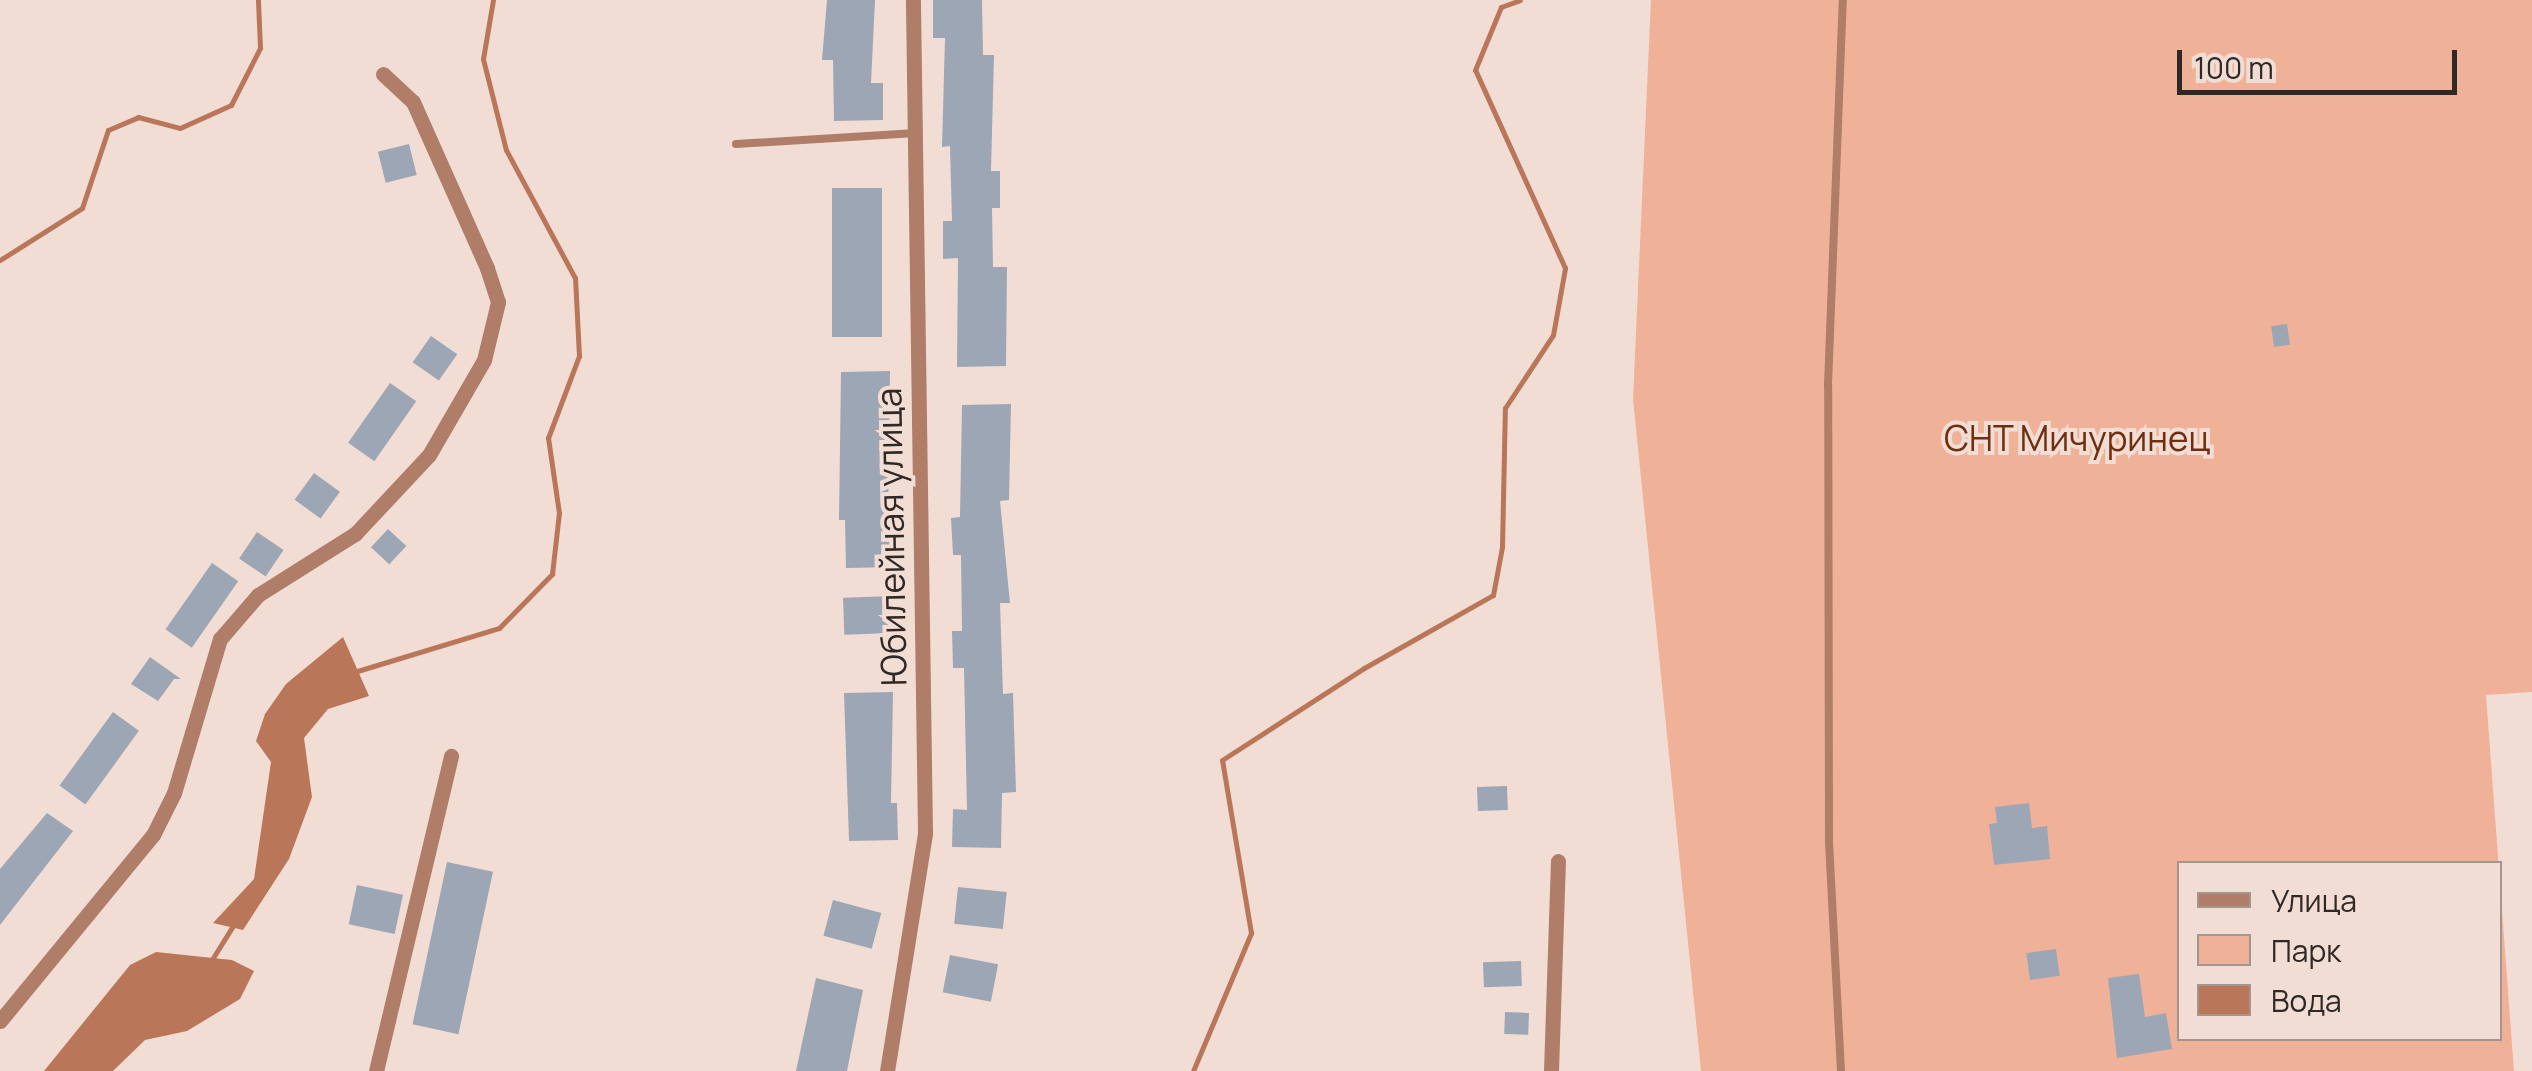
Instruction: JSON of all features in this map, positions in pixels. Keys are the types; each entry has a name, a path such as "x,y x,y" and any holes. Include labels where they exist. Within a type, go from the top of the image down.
{"street":[{"name":"Юбилейная улица","path":"887,1071 925,833 913,0"},
{"path":"0,1021 153,834 174,793 220,639 258,595 356,534 429,455 484,360 498,302 487,268 413,102 383,74"},
{"path":"376,1071 451,756"},
{"path":"1551,1071 1558,860"}],"lane":[{"path":"1840,1071 1829,842 1828,404 1843,0"},
{"path":"736,144 916,133"}],"green space":[{"name":"СНТ Мичуринец","path":"1651,0 2532,0 2532,692 2486,695 2499,861 2177,861 2177,1041 2502,1041 2502,910 2514,1071 1701,1071 1633,399"}],"water":[{"path":"343,637 369,696 328,709 304,738 312,797 289,859 243,930 213,923 254,879 271,762 256,741 265,714 286,684"},
{"path":"156,952 232,960 254,971 240,999 187,1031 145,1040 113,1071 44,1071 130,965"}],"building":[{"path":"827,0 875,0 871,83 883,83 883,120 834,121 833,60 822,60"},
{"path":"933,0 982,0 983,55 994,55 991,171 1000,171 1000,208 992,208 993,267 1007,267 1006,366 957,367 958,258 943,259 943,221 952,221 950,146 942,147 945,38 933,38"},
{"path":"409,144 417,175 386,183 378,152"},
{"path":"832,188 882,188 882,337 832,337"},
{"path":"2287,324 2290,345 2274,347 2271,326"},
{"path":"431,336 457,354 439,381 413,362"},
{"path":"890,371 888,530 894,530 895,567 846,568 845,520 839,520 841,372"},
{"path":"390,383 416,401 374,461 348,443"},
{"path":"1011,404 1009,500 1000,501 1010,603 1000,603 1003,694 1013,693 1016,792 1002,793 1001,848 952,847 953,809 967,810 964,668 953,668 952,631 962,631 961,555 953,555 951,518 960,517 962,405"},
{"path":"314,473 340,492 320,519 295,500"},
{"path":"388,529 406,546 389,564 371,547"},
{"path":"257,532 284,550 266,576 239,559"},
{"path":"212,563 238,581 192,648 166,629"},
{"path":"892,596 893,633 844,635 843,598"},
{"path":"150,657 181,679 174,679 158,701 131,684"},
{"path":"893,692 891,803 897,803 898,840 849,841 844,693"},
{"path":"113,712 139,731 85,804 60,786"},
{"path":"1507,786 1508,810 1478,811 1477,787"},
{"path":"2029,803 2032,828 2047,826 2050,859 1994,865 1989,824 1997,823 1995,807"},
{"path":"47,813 73,831 0,925 0,869"},
{"path":"447,862 493,872 458,1034 412,1024"},
{"path":"357,885 403,895 395,934 349,924"},
{"path":"958,887 1007,892 1003,929 954,924"},
{"path":"833,900 881,913 872,949 823,936"},
{"path":"2056,949 2060,976 2030,980 2026,953"},
{"path":"950,955 998,964 991,1002 943,992"},
{"path":"1521,961 1522,986 1484,987 1483,962"},
{"path":"2139,974 2145,1017 2166,1013 2172,1049 2117,1058 2108,978"},
{"path":"816,978 863,990 847,1071 796,1071"},
{"path":"1505,1012 1529,1013 1528,1035 1504,1034"}],"waterway":[{"path":"0,260 82,208 108,130 138,117 180,128 231,105 260,48 258,0"},
{"path":"354,672 499,628 552,574 559,513 548,438 579,356 575,278 506,150 483,59 493,0"},
{"path":"1193,1071 1251,933 1222,760 1364,668 1493,595 1502,547 1505,408 1553,335 1565,268 1475,70 1501,7 1520,0"},
{"path":"211,961 234,924"}]}
